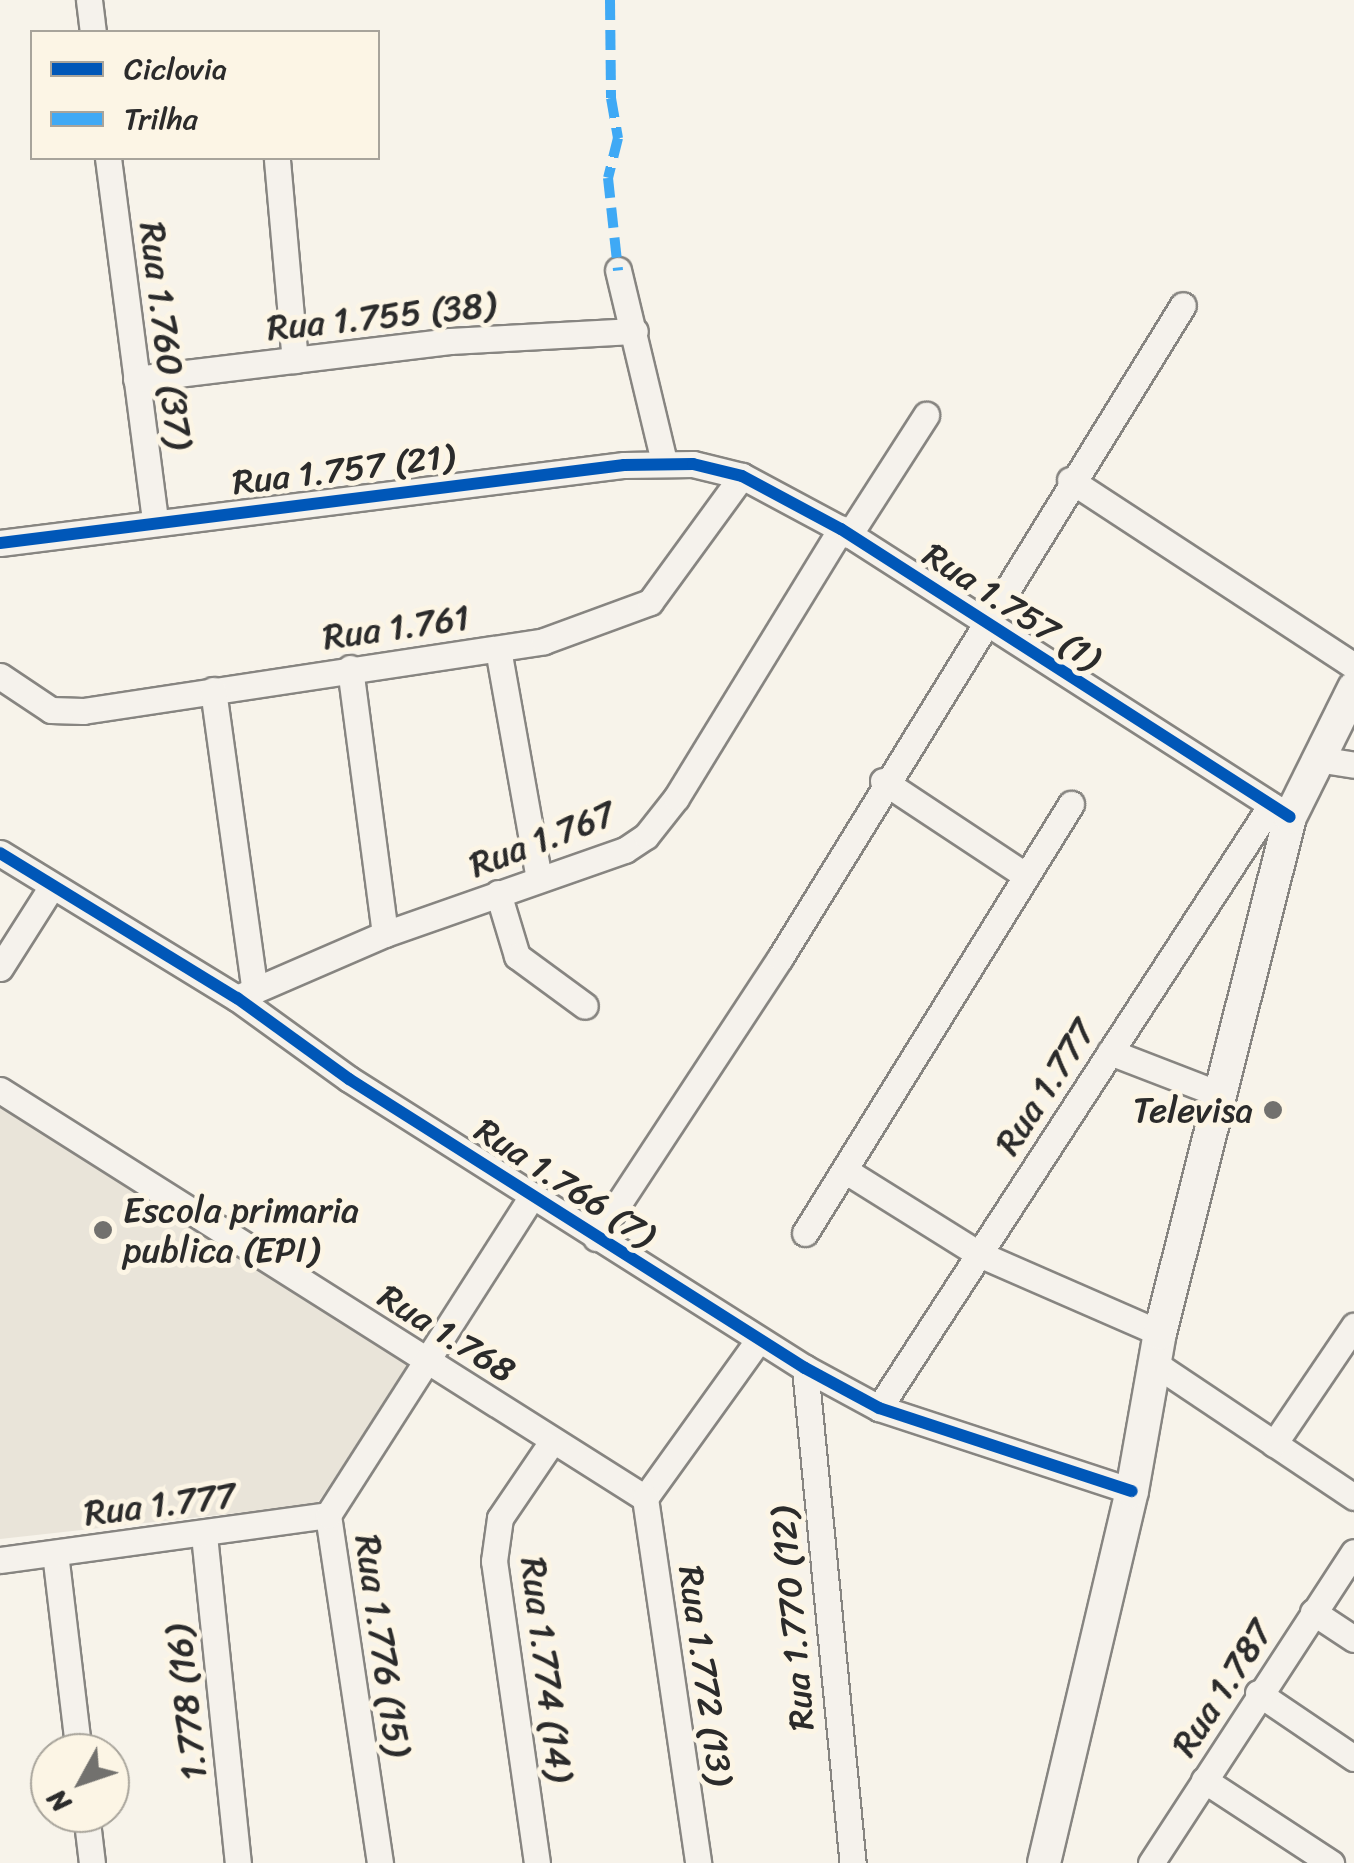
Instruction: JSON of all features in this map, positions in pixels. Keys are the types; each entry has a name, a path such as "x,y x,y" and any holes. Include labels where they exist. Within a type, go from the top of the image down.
{"street":[{"path":"89,0 93,30"},
{"name":"Rua 1.760 (37)","path":"108,160 155,522"},
{"path":"277,160 295,360"},
{"path":"618,270 664,462"},
{"path":"596,1238 780,958 883,781 1183,305"},
{"name":"Rua 1.755 (38)","path":"136,379 450,341 635,331"},
{"name":"Rua 1.767","path":"245,992 385,934 624,850 646,836 676,798 844,532 926,416"},
{"name":"Rua 1.757 (21)","path":"0,542 664,462 693,464"},
{"name":"Rua 1.757 (1)","path":"693,464 742,476 844,532 984,626 1281,811"},
{"name":"Rua 1.761","path":"0,676 50,710 213,690 544,640 650,602 742,476"},
{"path":"1070,480 1354,666"},
{"path":"498,648 539,879"},
{"path":"350,668 385,934"},
{"path":"1044,1863 1132,1491 1157,1348 1219,1094 1281,811 1318,759 1354,688"},
{"path":"213,690 245,992"},
{"path":"1318,759 1354,765"},
{"path":"883,781 1024,876"},
{"path":"805,1233 1070,804"},
{"name":"Rua 1.777","path":"879,1408 1110,1052 1281,811"},
{"name":"Rua 1.766 (7)","path":"0,853 52,886 245,992 350,1080 758,1342 879,1408 1132,1491"},
{"path":"0,968 52,886"},
{"path":"498,893 517,956 585,1006"},
{"path":"1110,1052 1219,1094"},
{"name":"Rua 1.768","path":"0,1090 645,1498"},
{"path":"846,1170 979,1254 1157,1348 1274,1444 1354,1497"},
{"name":"Rua 1.776 (15)","path":"380,1863 328,1515 532,1196"},
{"path":"1274,1444 1354,1326"},
{"path":"645,1498 758,1342"},
{"name":"Rua 1.770 (12)","path":"805,1368 853,1863"},
{"name":"Rua 1.774 (14)","path":"537,1863 494,1561 500,1518 553,1440"},
{"name":"Rua 1.772 (13)","path":"645,1498 698,1863"},
{"name":"Rua 1.777","path":"0,1560 328,1515"},
{"name":"1.778 (16)","path":"204,1535 238,1863"},
{"name":"Rua 1.787","path":"1151,1863 1354,1552"},
{"path":"54,1553 76,1733"},
{"path":"1314,1612 1354,1639"},
{"path":"1258,1694 1354,1758"},
{"path":"1204,1780 1331,1863"},
{"path":"88,1833 92,1863"}],"shaded area":[{"name":"Escola primaria publica (EPI)","path":"0,1101 413,1360 317,1504 0,1539"}],"marked path":[{"path":"610,0 611,98 618,138 608,178 618,270"}],"cycle path":[{"path":"0,543 624,465 693,464 742,476 841,529 1290,817"},
{"path":"0,853 237,998 349,1079 805,1368 879,1408 1132,1491"}],"place":[{"name":"Televisa","path":"1273,1110"},
{"name":"Escola primaria publica (EPI)","path":"103,1230"}]}
